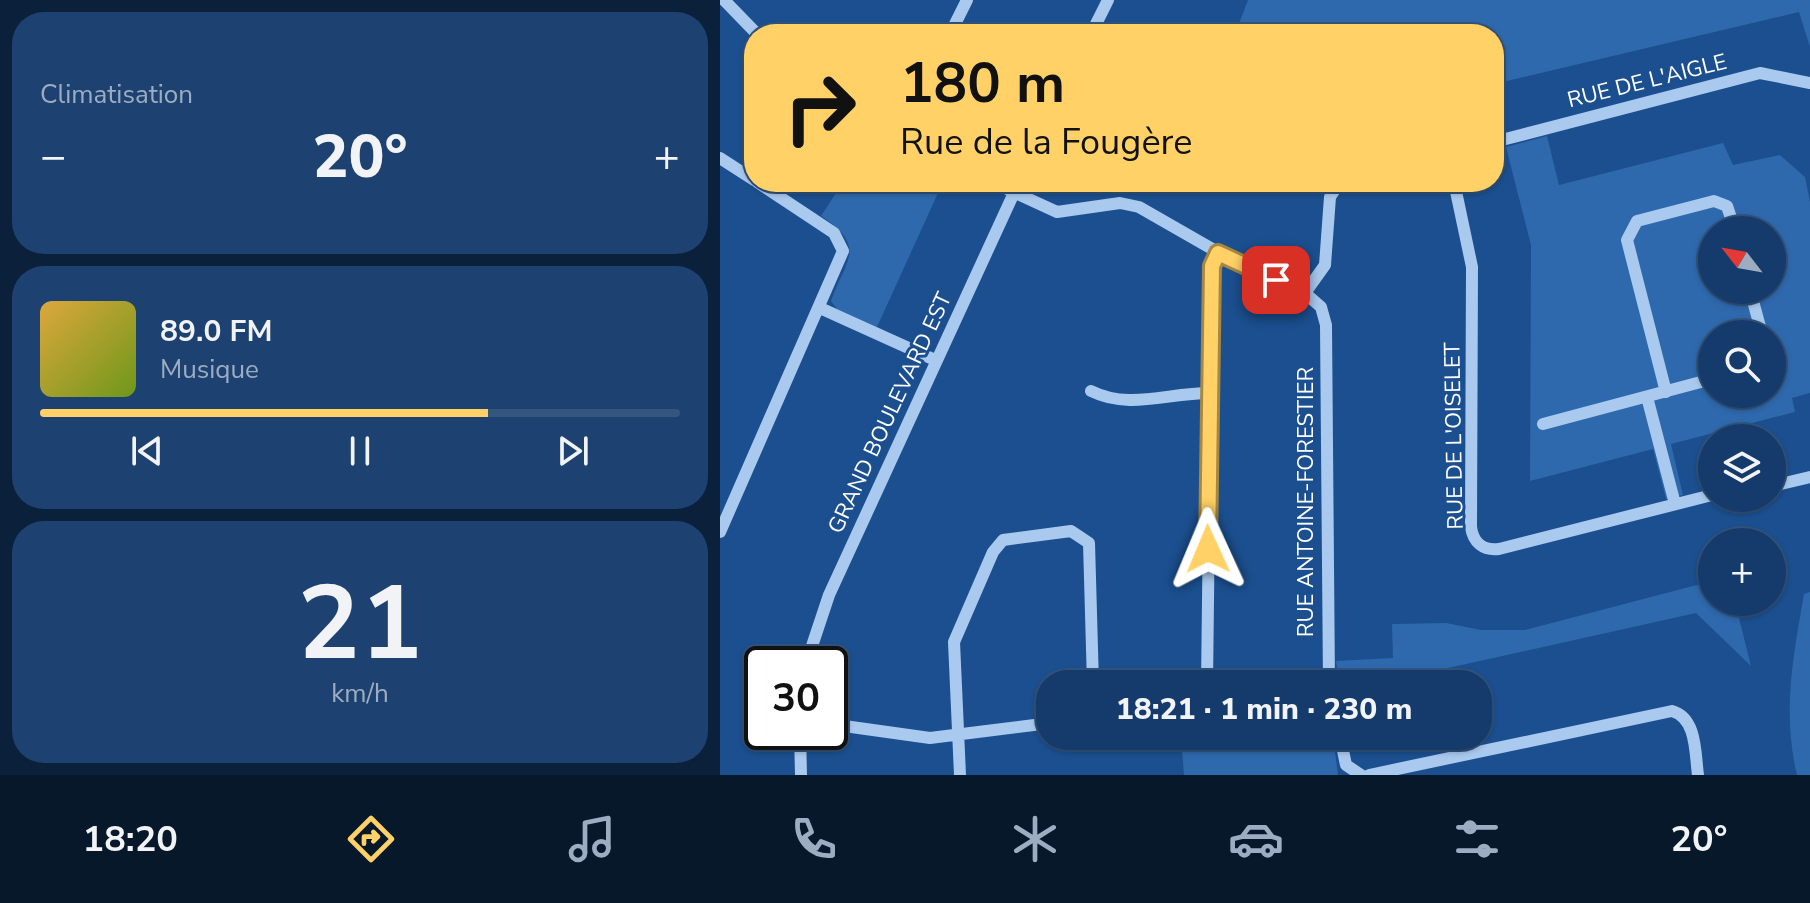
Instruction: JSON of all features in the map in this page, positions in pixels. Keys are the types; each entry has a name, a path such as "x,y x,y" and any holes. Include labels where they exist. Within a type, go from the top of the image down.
{"street":[{"path":"724,0 747,24"},
{"path":"1096,24 1108,0"},
{"path":"954,24 963,1"},
{"name":"RUE DE L'AIGLE","path":"1504,139 1760,73 1810,83"},
{"path":"720,158 744,173"},
{"path":"720,532 842,258 841,241 772,192"},
{"name":"GRAND BOULEVARD EST","path":"811,646 817,624 935,360 1015,192"},
{"path":"1025,192 1057,212 1120,203 1134,205 1218,253 1305,293 1325,265 1330,197 1333,192"},
{"name":"RUE DE L'OISELET","path":"1456,192 1472,260 1471,527 1476,541 1495,550 1698,498"},
{"path":"1666,392 1627,240 1628,232 1637,221 1714,201 1727,206 1730,216"},
{"path":"1207,670 1212,266 1218,253"},
{"name":"RUE ANTOINE-FORESTIER","path":"1305,293 1321,307 1326,320 1329,670"},
{"path":"820,308 935,360"},
{"path":"1543,424 1698,383"},
{"path":"1091,391 1110,401 1127,402 1209,393"},
{"path":"1647,397 1675,504"},
{"path":"1786,483 1810,477"},
{"path":"960,775 954,642 993,552 1006,539 1071,531 1089,543 1093,670"},
{"path":"1369,775 1672,711 1684,717 1690,725 1698,775"},
{"path":"848,727 915,737 959,735 1036,725"},
{"path":"800,750 801,775"},
{"path":"1343,750 1346,765 1361,775"}],"shaded area":[{"path":"1248,0 1810,0 1810,47 1799,12 1504,82 1504,24 1239,24"},
{"path":"1547,136 1559,185 1723,143 1733,165 1780,155 1805,177 1810,202 1810,393 1792,398 1795,412 1748,424 1698,424 1698,437 1671,444 1683,495 1666,499 1653,449 1530,481 1531,245 1506,147"},
{"path":"837,192 938,192 877,327 837,309 831,301 847,264 849,245 836,227 821,216"},
{"path":"1698,585 1698,615 1439,670 1337,670 1336,661 1393,658 1392,624 1446,623 1481,630 1525,630"},
{"path":"1810,592 1810,775 1797,775 1790,729 1791,684 1804,594"},
{"path":"1699,616 1738,616 1751,666"},
{"path":"1182,750 1335,750 1338,775 1184,775"}],"route":[{"path":"1208,549 1212,266 1218,253 1276,280"}]}
